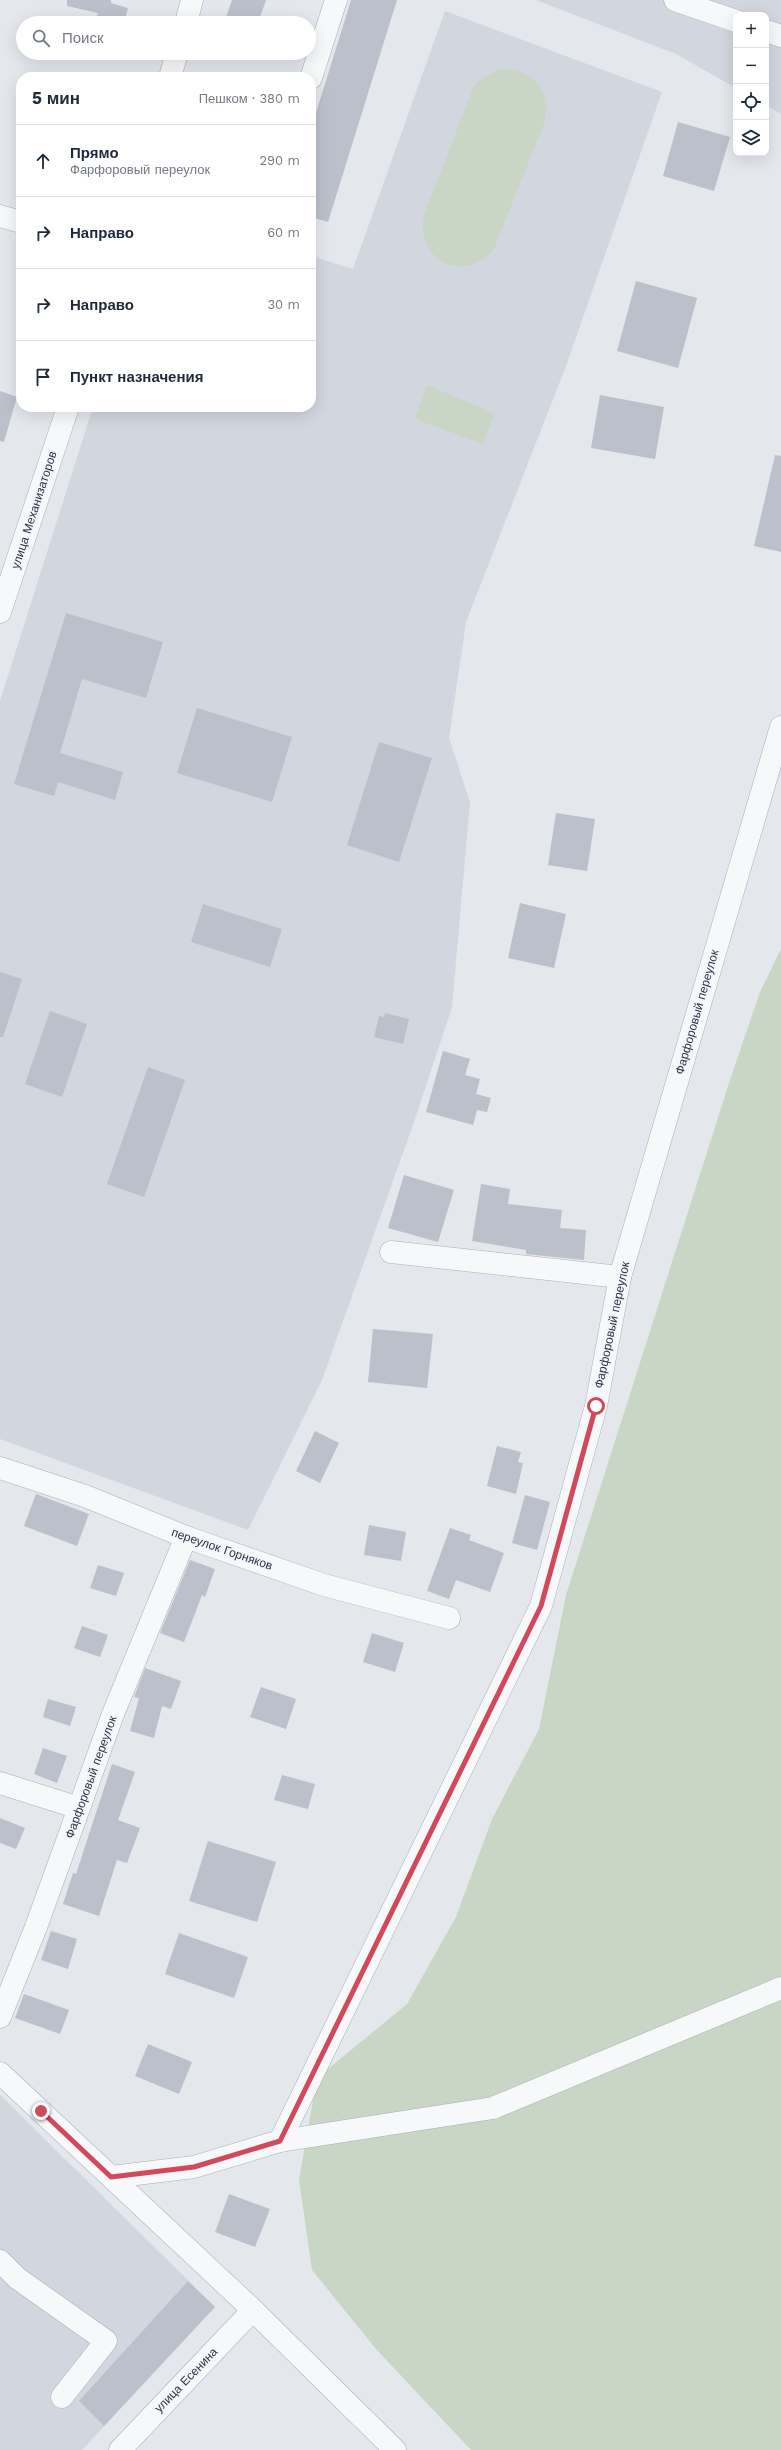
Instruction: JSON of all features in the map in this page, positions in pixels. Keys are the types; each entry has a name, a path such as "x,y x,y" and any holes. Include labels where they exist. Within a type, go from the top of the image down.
{"street":[{"path":"188,16 192,0"},
{"path":"313,72 336,0"},
{"path":"675,0 733,20"},
{"path":"769,32 781,36"},
{"path":"171,72 175,60"},
{"path":"0,216 16,221"},
{"name":"улица Механизаторов","path":"0,612 66,412"},
{"name":"Фарфоровый переулок","path":"280,2141 541,1606 596,1406 620,1277 781,727"},
{"path":"391,1252 620,1277"},
{"name":"переулок Горняков","path":"0,1468 85,1496 186,1538 324,1585 449,1618"},
{"name":"Фарфоровый переулок","path":"0,2017 36,1927 113,1714 186,1538"},
{"path":"0,1783 79,1808"},
{"path":"111,2177 194,2167 280,2141 494,2108 781,1988"},
{"path":"0,2073 253,2310 395,2450"},
{"path":"0,2261 17,2278 106,2341 62,2397"},
{"name":"улица Есенина","path":"120,2450 253,2310"}],"shaded area":[{"path":"536,0 781,0 781,114 769,107 769,12 733,12 733,86 676,54"},
{"path":"445,11 662,92 566,366 466,622 449,738 470,802 452,1007 414,1122 322,1380 248,1530 0,1439 0,701 91,412 316,412 316,258 353,269"},
{"path":"0,2095 215,2307 82,2450 0,2450"}],"green space":[{"path":"500,69 511,69 521,72 529,76 536,83 542,90 545,100 545,121 494,249 482,260 469,265 456,266 444,263 434,255 427,245 423,231 424,215 474,86 481,79"},
{"path":"427,385 494,413 483,444 415,419"},
{"path":"781,949 781,2450 471,2450 376,2349 312,2270 299,2180 317,2078 407,2004 456,1917 492,1819 539,1729 566,1595 729,1083 760,992"}],"building":[{"path":"67,0 111,0 111,3 128,8 126,16 97,16 98,13 67,6"},
{"path":"232,0 266,0 260,16 226,16"},
{"path":"351,0 397,0 328,222 316,218 316,113"},
{"path":"678,122 730,137 714,191 663,176"},
{"path":"636,281 697,298 678,368 617,351"},
{"path":"0,391 16,397 16,400 4,442 0,441"},
{"path":"600,395 664,407 655,459 591,448"},
{"path":"775,455 781,456 781,552 754,546"},
{"path":"66,613 163,642 146,698 82,679 60,753 123,772 115,800 58,782 54,796 14,784"},
{"path":"197,708 292,737 272,802 177,773"},
{"path":"379,742 432,758 399,862 347,845"},
{"path":"556,813 595,819 587,871 548,865"},
{"path":"520,903 566,914 554,968 508,958"},
{"path":"203,904 282,929 270,967 191,942"},
{"path":"0,972 22,979 3,1037 0,1037"},
{"path":"50,1011 87,1024 62,1097 25,1084"},
{"path":"385,1013 409,1019 403,1044 374,1037 379,1016 384,1017"},
{"path":"443,1051 470,1059 465,1075 480,1079 476,1094 491,1098 487,1112 477,1110 473,1125 426,1112"},
{"path":"148,1067 185,1080 144,1197 107,1184"},
{"path":"404,1175 454,1190 438,1242 388,1228"},
{"path":"481,1184 510,1189 508,1204 562,1210 560,1228 586,1230 584,1260 526,1254 526,1250 472,1241"},
{"path":"373,1329 433,1334 427,1388 368,1382"},
{"path":"315,1431 339,1443 320,1483 296,1471"},
{"path":"497,1446 521,1452 518,1462 523,1463 516,1494 487,1486"},
{"path":"36,1494 89,1514 77,1546 24,1526"},
{"path":"525,1495 550,1502 537,1550 512,1543"},
{"path":"369,1525 406,1532 401,1561 364,1555"},
{"path":"450,1528 471,1535 469,1540 504,1553 490,1592 456,1580 449,1599 427,1591"},
{"path":"190,1560 215,1569 205,1597 202,1595 184,1642 160,1633"},
{"path":"98,1565 124,1573 116,1596 90,1588"},
{"path":"82,1626 108,1635 100,1657 74,1648"},
{"path":"372,1633 404,1643 395,1672 363,1662"},
{"path":"145,1668 181,1681 171,1709 162,1706 154,1738 130,1731 139,1698 134,1697"},
{"path":"261,1687 296,1699 286,1729 250,1717"},
{"path":"48,1699 76,1707 70,1726 43,1717"},
{"path":"43,1748 67,1756 57,1783 34,1774"},
{"path":"112,1764 135,1772 118,1820 140,1828 127,1863 117,1860 99,1916 63,1904 73,1873 76,1874"},
{"path":"282,1775 315,1784 308,1809 274,1800"},
{"path":"0,1818 25,1828 16,1849 0,1843"},
{"path":"208,1841 276,1862 257,1922 189,1901"},
{"path":"51,1931 77,1939 68,1969 41,1960"},
{"path":"179,1933 248,1957 234,1998 165,1974"},
{"path":"24,1994 69,2010 60,2034 15,2018"},
{"path":"148,2044 192,2062 179,2094 135,2076"},
{"path":"229,2194 270,2209 255,2247 215,2232"},
{"path":"188,2281 215,2307 104,2426 79,2401"}],"route":[{"path":"41,2111 111,2177 194,2167 280,2141 541,1606 596,1406"}]}
